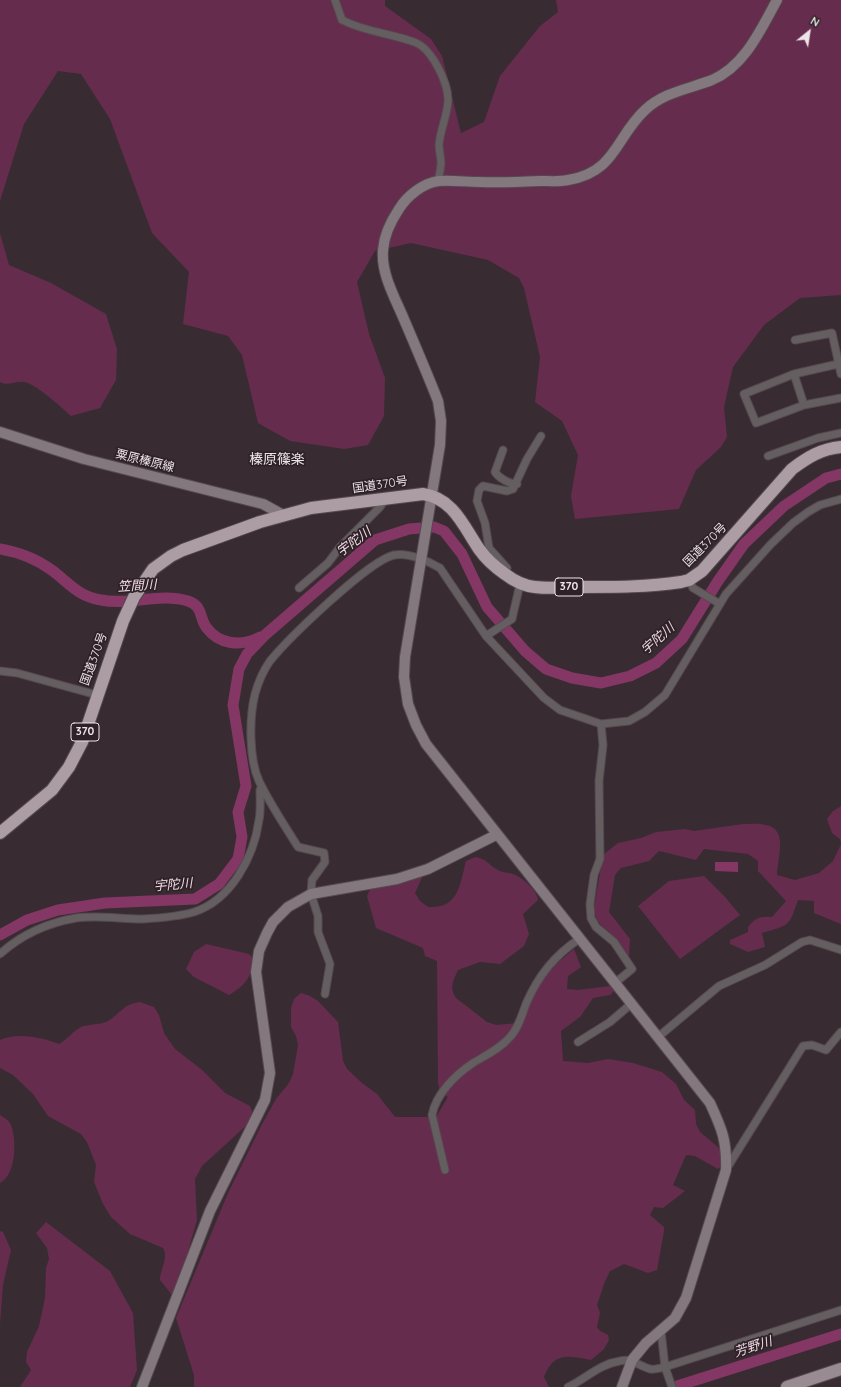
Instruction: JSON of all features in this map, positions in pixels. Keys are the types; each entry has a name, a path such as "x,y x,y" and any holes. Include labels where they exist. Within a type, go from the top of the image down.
{"highway":[{"name":"国道370号","path":"0,833 34,806 52,790 61,779 82,742 96,695 132,601 153,569 171,556 283,515 311,508 411,494 431,500 440,499 452,508 463,521 479,549 489,562 505,575 520,584 535,587 595,587 692,584 792,469 814,454 841,447"}],"main road":[{"path":"787,1387 841,1369"}],"street":[{"path":"335,0 342,20 368,31 383,32 415,42 430,54 447,90 448,101 439,146 441,163 438,181"},
{"path":"726,1170 726,1148 722,1128 710,1103 496,835 426,744 416,725 408,704 404,677 405,657 440,445 441,421 438,401 386,274 383,250 386,236 394,217 402,204 417,190 438,181 566,181 582,177 599,167 612,156 628,132 646,110 660,99 677,91 713,79 731,66 749,49 777,0"},
{"path":"795,340 832,333 838,351 838,364 841,374"},
{"path":"838,364 794,374 744,394 756,423 804,405 841,398"},
{"path":"794,374 804,405"},
{"name":"粟原榛原線","path":"0,432 84,459 263,504 283,515"},
{"path":"768,456 818,438 841,433"},
{"path":"505,575 507,568 490,548 485,524 478,506 477,497 479,490 483,486 507,491 513,489 517,484 527,459 541,436"},
{"path":"503,450 495,472 497,475 512,484 517,484"},
{"path":"299,588 328,563 340,547 380,507 386,498"},
{"path":"325,994 330,964 318,932 318,916 311,894 312,880 325,862 324,853 298,847 262,786 253,760 251,731 255,695 263,673 269,662 282,648 362,573 394,555 421,557 436,566 447,577 488,635 544,698 560,710 601,724 629,721 645,712 665,695 719,603 735,583 793,523 820,505 841,499"},
{"path":"488,635 512,619 520,584"},
{"path":"692,584 719,603"},
{"path":"0,671 17,673 96,695"},
{"path":"601,724 604,745 599,781 600,859 594,875 590,904 591,918 596,927 614,942 632,969 615,983"},
{"path":"0,954 12,943 30,932 70,920 106,917 142,919 176,917 195,912 213,901 226,890 249,858 260,819 260,790 262,786"},
{"path":"142,1387 210,1211 265,1100 270,1073 256,972 261,947 266,933 288,907 311,894 397,879 428,869 496,835"},
{"path":"445,1170 432,1115 434,1106 439,1097 453,1080 472,1064 491,1053 511,1036 533,990 547,967 562,950 579,938"},
{"path":"658,1037 719,986 765,965 802,942 810,940 841,950"},
{"path":"578,1042 610,1022 631,1004"},
{"path":"623,1384 632,1360 646,1343 675,1318 686,1298 726,1170 803,1046 812,1045 826,1050 841,1032"},
{"path":"568,1387 579,1382 593,1371 620,1360 632,1360 651,1370 666,1370 841,1310"},
{"path":"661,1331 666,1370 672,1387"}],"shaded area":[{"path":"0,0 385,0 385,6 431,39 442,56 461,133 484,122 500,76 540,26 558,12 556,0 841,0 841,295 800,298 764,325 733,367 724,407 727,437 721,447 696,470 679,509 575,519 571,496 578,455 562,421 535,402 540,357 524,288 519,278 488,260 411,243 375,251 357,282 369,334 385,378 384,416 368,445 344,449 290,441 258,423 242,355 228,336 183,324 189,272 152,233 110,119 81,74 58,71 24,124 0,201"},
{"path":"0,233 9,265 51,283 106,314 117,349 116,380 100,408 71,416 49,397 30,384 25,382 6,384 0,382"},
{"path":"841,806 841,843 840,839 832,833 827,819 833,811"},
{"path":"743,824 766,825 773,828 777,832 780,839 780,854 777,875 795,880 819,873 833,861 841,844 841,924 814,913 814,901 798,900 787,924 762,933 765,947 748,952 730,944 730,940 748,932 748,927 756,920 761,917 772,917 786,901 758,871 758,861 748,854 704,849 696,860 659,851 649,861 621,868 615,875 609,912 630,939 629,957 614,937 597,921 594,908 603,855 618,843 641,838 656,832 685,829 694,831"},
{"path":"475,857 485,861 500,871 511,873 521,878 532,888 538,900 523,914 529,934 524,946 500,964 480,962 458,970 453,981 452,988 456,998 487,1022 496,1025 519,1023 537,980 574,949 581,967 568,976 567,989 578,990 610,986 614,991 610,995 593,998 580,1017 561,1031 563,1061 588,1063 608,1059 633,1063 662,1072 676,1084 684,1100 695,1110 696,1124 700,1132 719,1148 723,1157 722,1166 718,1169 695,1156 686,1155 673,1185 685,1191 663,1208 654,1207 650,1215 664,1227 657,1270 648,1273 624,1264 610,1271 597,1305 600,1313 597,1327 600,1331 608,1335 609,1340 604,1349 591,1360 576,1357 563,1357 557,1359 552,1363 544,1377 549,1387 194,1387 194,1375 176,1318 228,1193 262,1124 276,1099 289,1083 293,1074 298,1045 296,1036 291,1027 291,1008 294,999 301,993 310,996 318,1001 338,1022 343,1061 347,1069 377,1094 395,1117 436,1117 448,1097 440,1092 438,1083 437,961 425,956 423,948 376,928 367,896 371,887 424,873 415,893 420,901 428,907 438,907 446,904 452,899 460,886 466,861"},
{"path":"715,862 738,862 738,872 715,871"},
{"path":"704,876 740,915 680,959 638,906 669,881"},
{"path":"206,944 249,954 253,958 251,971 247,980 229,995 194,977 186,969 194,952"},
{"path":"140,1002 154,1007 159,1015 164,1033 175,1049 201,1069 225,1093 250,1106 253,1114 249,1123 202,1166 195,1179 197,1220 178,1286 172,1295 160,1280 165,1259 165,1252 163,1248 130,1234 111,1217 103,1204 94,1182 96,1165 87,1142 81,1134 48,1116 33,1094 13,1075 0,1068 0,1040 14,1036 30,1036 59,1044 81,1027 106,1022 125,1007"},
{"path":"0,1115 8,1120 11,1125 14,1140 14,1157 9,1173 0,1183"},
{"path":"46,1222 110,1271 133,1313 137,1370 130,1387 20,1387 31,1370 26,1362 27,1352 39,1326 45,1298 46,1268 49,1259 47,1248 36,1233"},
{"path":"0,1231 3,1232 11,1250 3,1285 0,1324"}],"waterway":[{"name":"宇陀川","path":"0,935 27,920 58,910 105,903 195,899 219,884 238,859 242,837 238,812 246,786 233,705 239,669 247,654 265,635 375,540 409,529 434,527 444,531 462,554 487,607 525,651 546,669 572,678 601,683 630,676 656,663 682,639 718,581 744,544 784,506 826,478 841,474"},
{"name":"笠間川","path":"0,549 21,554 41,563 86,596 112,601 156,598 188,601 196,606 206,627 217,638 224,641 238,643 260,637"},
{"name":"芳野川","path":"674,1387 841,1334"}],"district":[{"name":"榛原篠楽","path":"277,460"}]}
